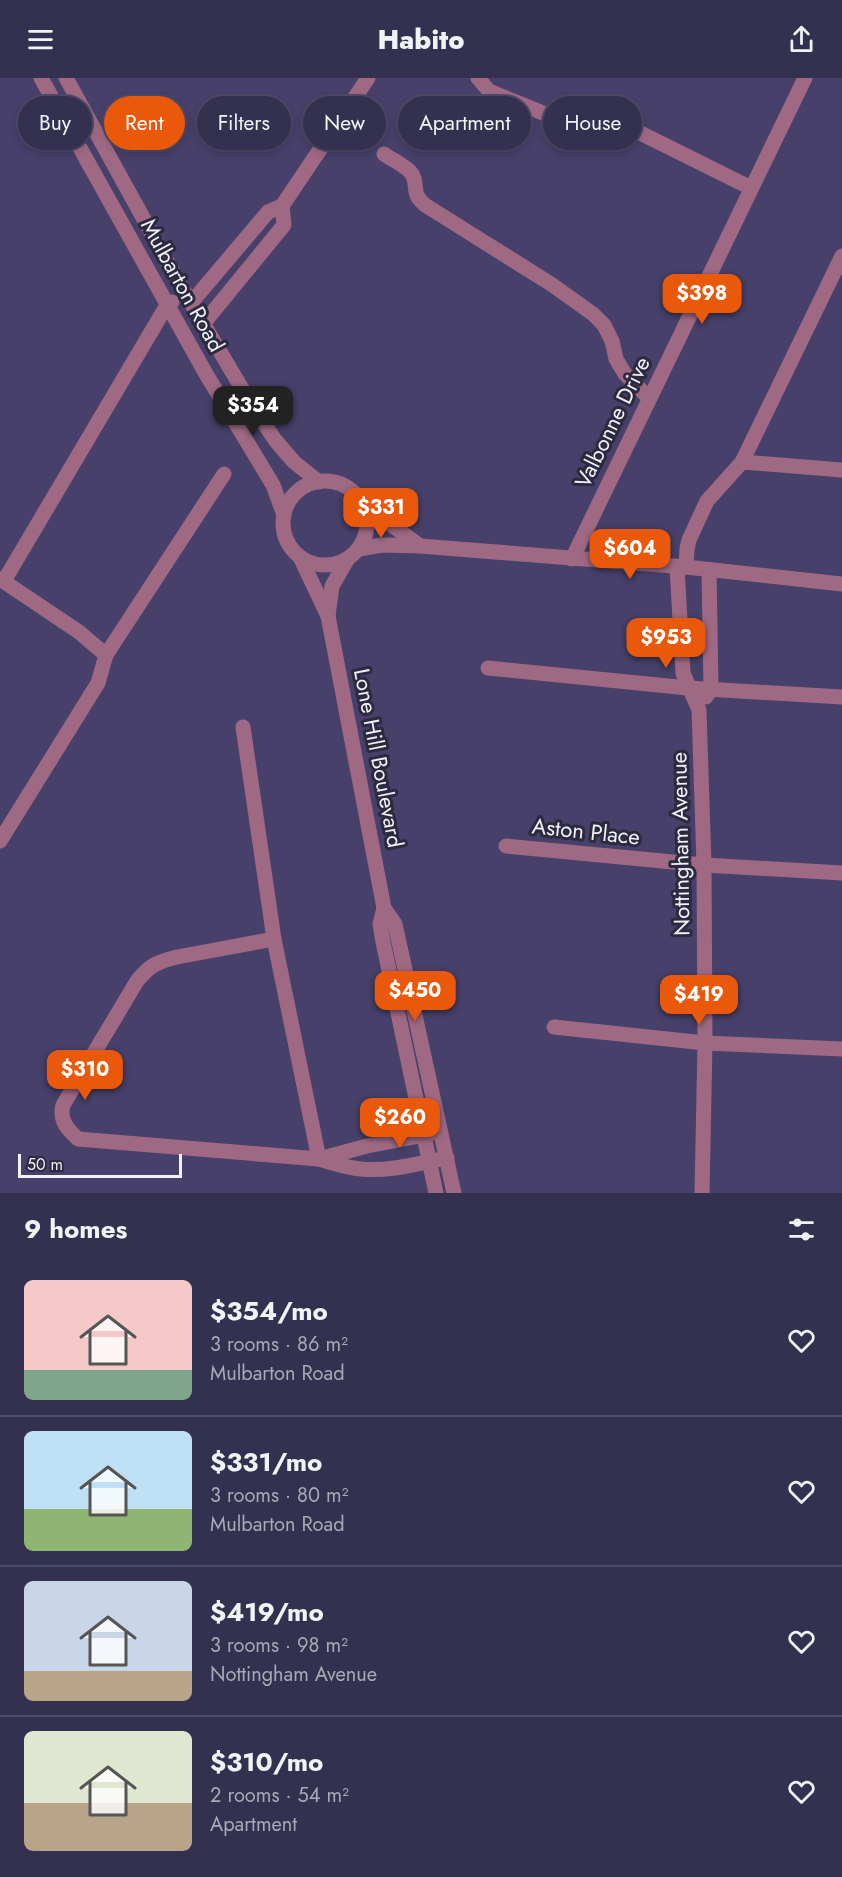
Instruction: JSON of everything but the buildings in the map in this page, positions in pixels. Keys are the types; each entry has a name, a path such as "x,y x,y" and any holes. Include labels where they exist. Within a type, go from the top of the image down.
{"street":[{"name":"Mulbarton Road","path":"41,78 74,133 167,305 246,443 273,485 284,515 284,530 289,545 300,557"},
{"name":"Mulbarton Road","path":"66,78 203,324 275,440 294,462 319,482 336,483 351,490 362,503 420,546"},
{"path":"106,655 79,632 2,580 167,305 188,298 268,212 282,206 368,78"},
{"path":"478,78 489,91 548,116 555,117 579,110 596,111 751,188"},
{"name":"Valbonne Drive","path":"572,559 648,397 805,78"},
{"path":"384,154 410,171 414,176 415,193 425,205 551,284 594,314 604,325 612,341 616,359 626,374 648,397"},
{"path":"203,324 284,225 282,206"},
{"name":"Nottingham Avenue","path":"702,1193 705,1043 704,865 699,710 683,673 681,567 689,540 707,501 742,462 842,256"},
{"path":"742,462 842,470"},
{"path":"0,841 98,683 106,655 225,474"},
{"path":"284,515 291,499 303,487 319,482"},
{"path":"300,557 315,564 331,565 347,560 359,549 366,534 367,518 362,503"},
{"path":"359,549 382,545 420,546 681,567 842,584"},
{"name":"Lone Hill Boulevard","path":"300,557 328,616 384,908 395,924 454,1193"},
{"name":"Lone Hill Boulevard","path":"328,616 332,586 347,560"},
{"path":"699,710 711,689 709,570"},
{"path":"488,668 688,688 842,698"},
{"path":"243,727 274,939 319,1159"},
{"name":"Aston Place","path":"506,846 704,865 842,873"},
{"name":"Lone Hill Boulevard","path":"384,908 380,924 383,942 422,1136 436,1193"},
{"path":"274,939 177,957 148,967 137,981 63,1105 62,1119 70,1132 78,1138 319,1159 363,1169 377,1169 447,1158"},
{"path":"554,1027 705,1043 842,1050"},
{"path":"319,1159 368,1146 441,1132"}]}
